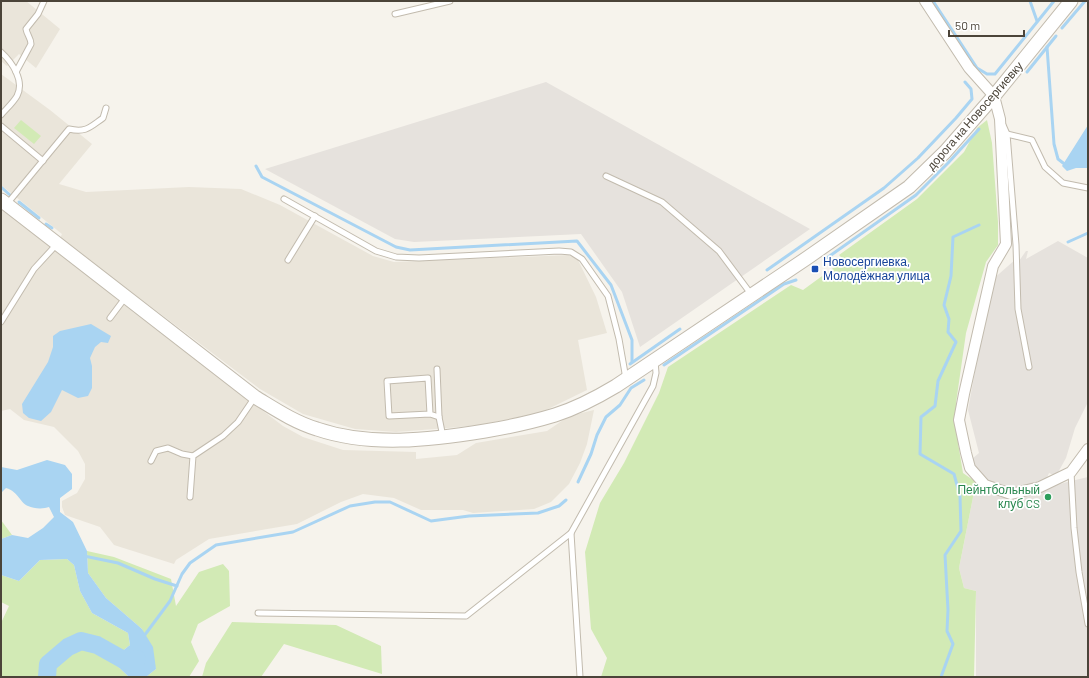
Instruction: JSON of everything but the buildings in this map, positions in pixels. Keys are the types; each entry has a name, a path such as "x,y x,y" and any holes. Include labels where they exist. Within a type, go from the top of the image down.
{"street":[{"path":"926,1 969,68 994,96 1000,119 1006,244 993,266 964,394 960,420 970,468 985,485 1011,494 1040,487 1072,472 1088,449"},
{"name":"дорога на Новосергиевку","path":"4,203 255,397 298,422 317,429 339,434 382,440 443,437 509,427 556,414 597,397 727,312 909,187 945,152 994,96 1071,1"}],"lane":[{"path":"16,72 31,44 31,39 26,34 26,29 38,14 44,1"},
{"path":"395,14 450,1"},
{"path":"1,52 7,57 16,72 19,85 17,96 1,115"},
{"path":"4,203 43,161 69,129 84,131 103,118 106,108"},
{"path":"1000,119 1007,134 1016,245 1018,309 1029,367"},
{"path":"1,126 43,161"},
{"path":"1007,134 1032,140 1045,167 1063,183 1088,188"},
{"path":"606,176 662,202 719,251 752,295"},
{"path":"284,199 376,250 396,257 419,258 559,251 571,252 582,259 608,296 619,339 626,379"},
{"path":"288,260 315,216"},
{"path":"1,322 34,269 57,244"},
{"path":"110,318 126,297"},
{"path":"258,613 466,616 571,533 654,386 656,373 655,360"},
{"path":"437,369 439,418 443,437"},
{"path":"430,414 428,378 388,381 390,416 430,414 439,418"},
{"path":"151,462 156,451 168,448 182,454 193,456 223,436 238,422 255,397"},
{"path":"190,498 193,456"},
{"path":"1072,472 1074,528 1079,572 1088,624"},
{"path":"571,533 580,677"}],"shaded area":[{"path":"1,1 26,1 60,29 36,68 19,54 7,66 1,61"},
{"path":"1,74 50,110 92,144 59,184 86,192 189,187 241,189 280,205 373,256 394,262 569,255 578,260 596,297 607,333 578,340 587,390 540,413 479,425 448,428 396,432 355,429 303,414 260,389 60,238 62,234 1,185"},
{"path":"546,82 810,229 640,347 622,292 581,234 414,242 395,239 265,169"},
{"path":"1,207 128,308 283,426 303,437 343,450 416,452 416,459 457,455 476,443 547,431 569,416 594,410 587,444 580,463 569,484 551,502 534,509 473,513 463,510 421,510 394,498 363,494 341,502 297,524 209,539 176,560 174,564 114,545 100,527 65,515 62,507 62,501 77,493 85,479 85,464 78,451 54,427 24,420 10,409 1,411"},
{"path":"1058,241 1088,258 1088,402 1075,428 1066,458 1056,476 1049,473 1046,480 1030,487 1010,491 991,484 977,470 972,459 979,453 968,410 988,299 992,280 1016,259 1019,261 1026,251 1028,251 1026,259"},
{"path":"1088,477 1088,677 976,677 976,591 964,588 959,568 976,482 1013,498"}],"green space":[{"path":"21,120 41,136 34,144 14,128"},
{"path":"987,120 992,143 998,222 998,245 986,262 966,333 956,403 958,443 963,473 976,482 959,568 964,588 976,591 974,677 601,677 607,658 591,629 585,552 600,503 624,463 659,393 668,367 791,285 803,290 844,260 839,255 917,199 964,152 977,128"},
{"path":"1,520 12,535 1,539"},
{"path":"87,551 114,557 171,579 176,606 199,572 223,564 229,571 230,606 198,624 191,642 199,661 189,677 146,677 156,669 142,629 106,598 88,573"},
{"path":"67,559 74,565 80,591 92,613 128,633 130,645 111,660 129,677 1,677 1,623 9,606 1,602 1,575 19,581 40,560"},
{"path":"232,622 336,625 381,646 382,674 284,644 261,677 202,677 206,663"}],"water":[{"path":"1088,125 1088,168 1076,168 1067,171 1062,166"},
{"path":"91,324 111,336 108,343 101,342 95,347 90,358 92,366 92,388 88,396 78,398 62,390 51,412 41,421 29,418 23,413 22,404 48,362 53,347 53,336 60,331"},
{"path":"47,460 65,465 72,474 72,489 60,498 60,512 73,522 87,551 88,573 106,598 142,629 153,647 156,669 146,677 129,677 111,660 130,645 128,633 92,613 80,591 74,565 67,559 40,560 19,581 1,575 1,539 12,535 28,538 43,528 54,517 49,507 33,508 28,506 14,492 6,488 1,493 1,467 17,470"}],"waterway":[{"path":"933,1 977,68 987,74 995,74 1054,1"},
{"path":"1030,1 1037,21"},
{"path":"1062,28 1085,1"},
{"path":"1027,72 1056,36"},
{"path":"1047,47 1054,144 1058,159 1067,166"},
{"path":"767,270 884,188 918,158 972,99 971,89 965,82"},
{"path":"824,260 916,195 979,129"},
{"path":"256,166 262,177 396,247 410,250 577,241 611,285 632,340 632,362"},
{"path":"1,187 10,195"},
{"path":"19,202 39,218"},
{"path":"46,224 52,228"},
{"path":"941,677 953,644 947,631 948,610 945,555 961,531 960,496 954,474 920,454 921,417 935,406 938,381 956,342 948,332 949,319 944,305 951,276 953,237 979,225"},
{"path":"1068,242 1088,233"},
{"path":"664,365 784,284 796,280"},
{"path":"630,364 680,329"},
{"path":"578,482 606,417 620,405 631,388 644,380"},
{"path":"144,636 170,601 182,574 190,563 216,545 293,532 350,506 375,502 390,502 431,521 469,516 538,513 559,506 566,500"},
{"path":"84,556 118,563 155,579 177,586"},
{"path":"47,677 48,664 68,647 81,641 97,645 122,659 134,663 137,659"}],"place":[{"name":"Новосергиевка, Молодёжная улица","path":"815,269"},
{"name":"Пейнтбольный клуб CS","path":"1048,497"}]}
